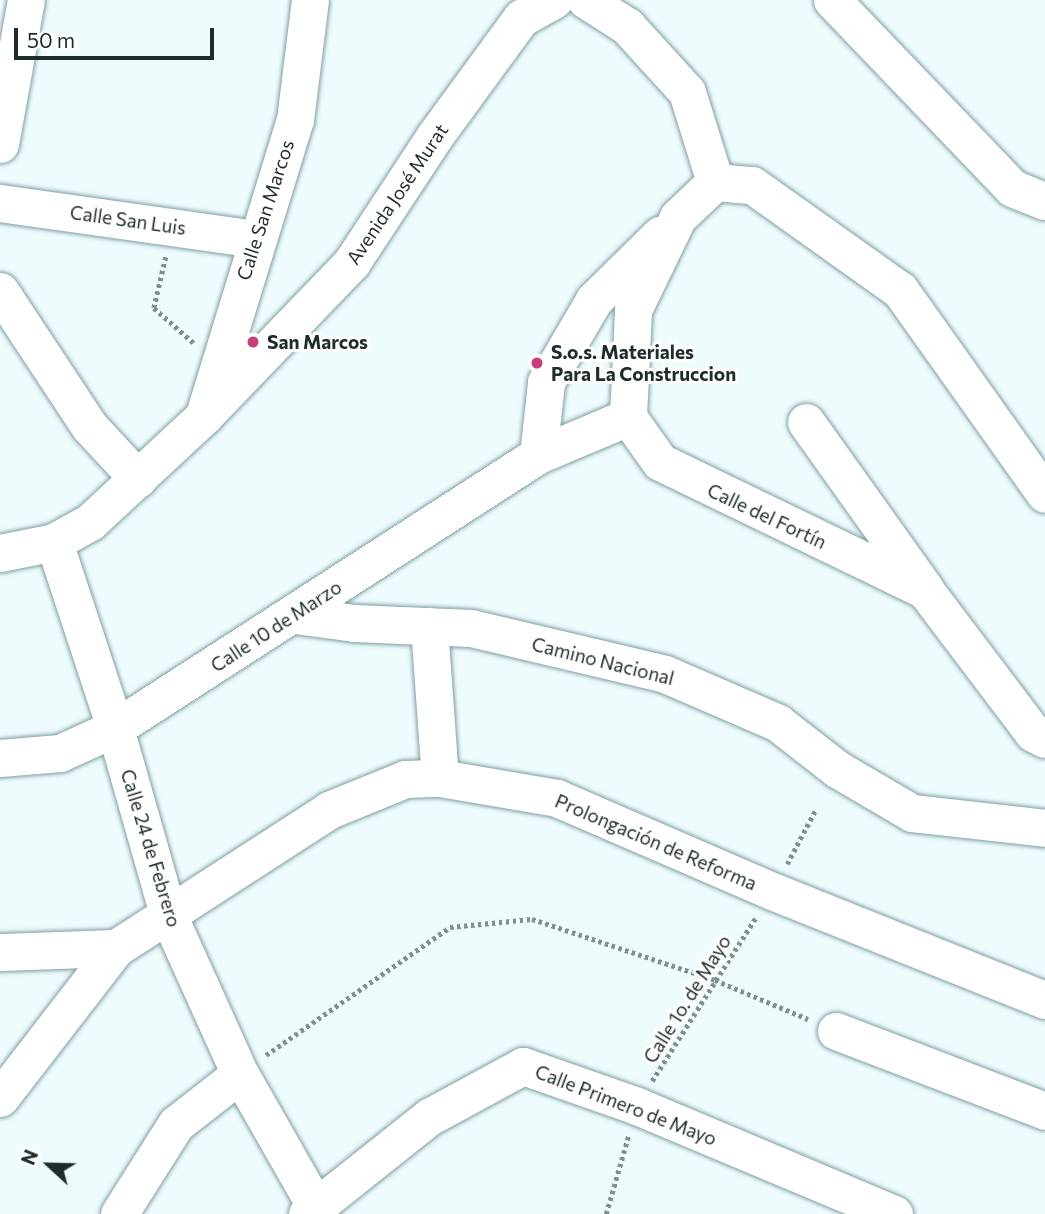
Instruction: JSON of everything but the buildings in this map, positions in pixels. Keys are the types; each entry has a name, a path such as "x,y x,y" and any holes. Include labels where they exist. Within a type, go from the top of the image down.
{"street":[{"path":"0,144 26,0"},
{"name":"Calle San Marcos","path":"204,416 217,363 255,239 295,120 310,0"},
{"name":"Avenida José Murat","path":"0,553 54,542 90,522 204,416 352,262 521,18 554,0"},
{"path":"586,0 627,26 687,92 715,182"},
{"path":"832,0 1012,188 1045,201"},
{"path":"538,455 546,382 594,300 715,182 752,185 900,290 1045,494"},
{"name":"Calle San Luis","path":"0,203 173,225 255,239"},
{"path":"628,417 633,310 678,217"},
{"path":"0,291 89,426 138,479"},
{"name":"Calle 10 de Marzo","path":"0,758 60,753 115,727 295,615 538,455 628,417"},
{"name":"Calle del Fortín","path":"628,417 660,462 925,590"},
{"name":"Calle del Fortín","path":"806,422 925,590 1041,729"},
{"name":"Calle 24 de Febrero","path":"54,542 115,727 169,917 240,1074 314,1211"},
{"name":"Camino Nacional","path":"295,615 471,628 666,674 778,723 837,769 912,813 1045,828"},
{"path":"429,626 440,778"},
{"name":"Prolongación de Reforma","path":"0,952 116,948 169,917 329,810 405,779 440,778 557,798 772,891 1045,1000"},
{"path":"0,1098 116,948"},
{"path":"835,1031 1045,1111"},
{"name":"Calle Primero de Mayo","path":"314,1211 429,1117 523,1066 637,1106 894,1214"},
{"path":"119,1214 176,1125 240,1074"}],"path":[{"path":"173,225 154,308 217,363"},
{"name":"Calle 1o. de Mayo","path":"606,1214 637,1106 772,891 816,809"},
{"path":"240,1074 450,927 532,919 715,980 835,1031"}],"place":[{"name":"San Marcos","path":"253,342"},
{"name":"S.o.s. Materiales Para La Construccion","path":"537,363"}]}
